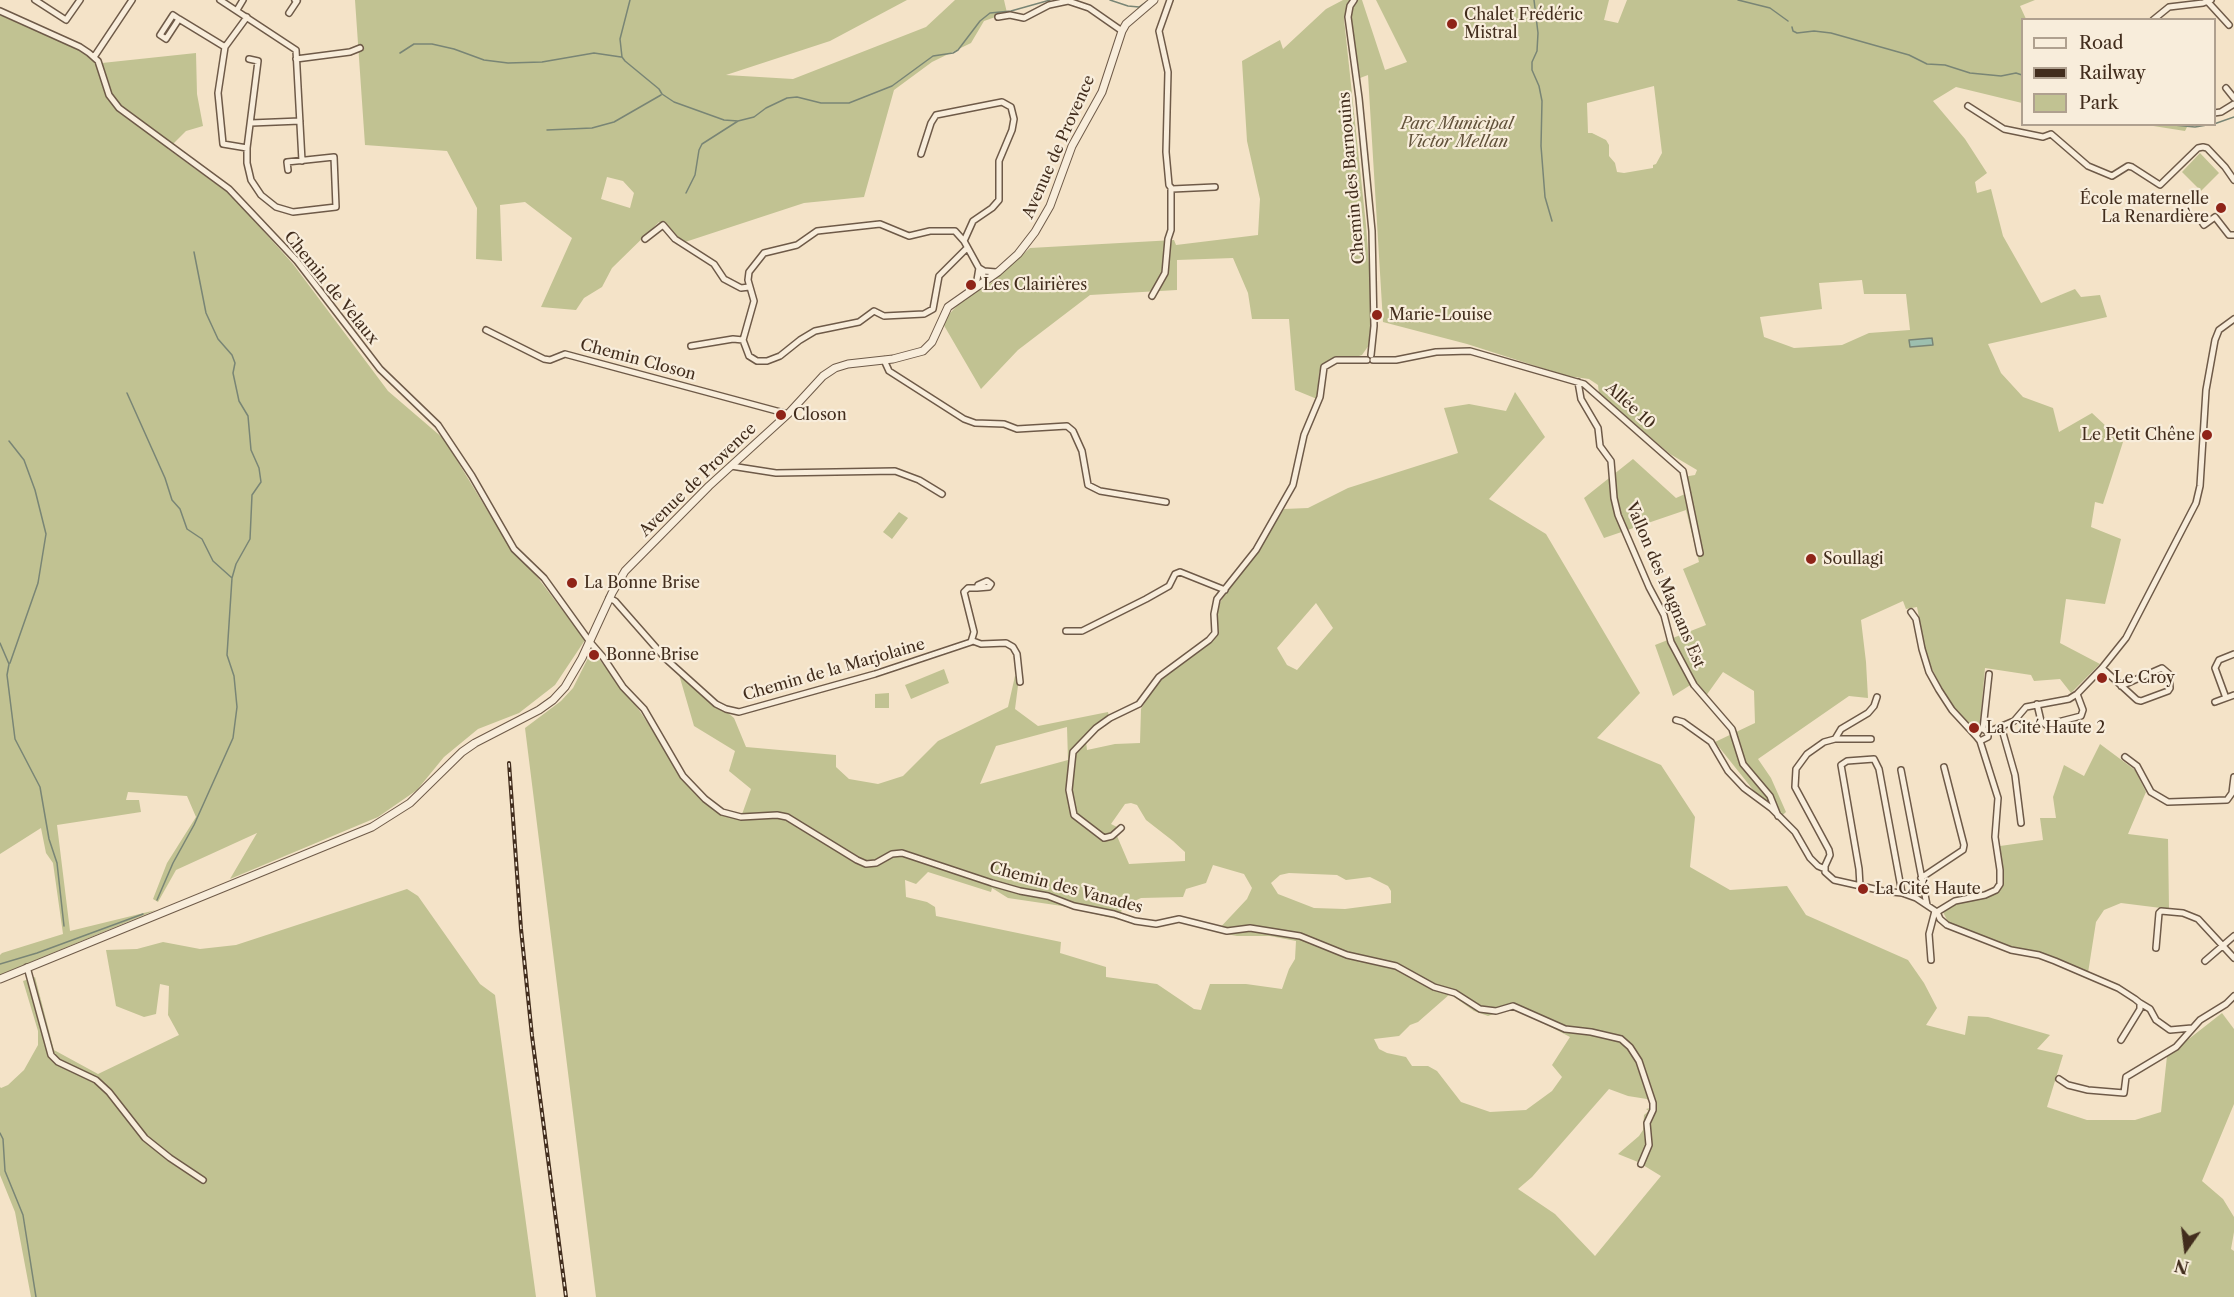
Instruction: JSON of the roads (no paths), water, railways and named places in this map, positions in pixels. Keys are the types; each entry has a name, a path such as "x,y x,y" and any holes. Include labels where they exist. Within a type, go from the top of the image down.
{"street":[{"path":"35,0 66,20 80,0"},
{"path":"0,11 80,47 94,57 132,0"},
{"path":"220,0 248,16 296,50 302,160"},
{"path":"237,10 243,0"},
{"path":"289,13 297,1 295,0"},
{"name":"Avenue de Provence","path":"0,979 372,827 394,815 422,793 462,752 553,700 565,687 590,642 609,598 625,571 731,466 788,414 823,376 835,368 848,364 893,359 923,351 932,342 948,307 998,272 1018,254 1035,232 1050,206 1072,146 1102,92 1122,31 1126,24 1154,0"},
{"path":"1152,296 1165,273 1171,230 1171,188 1166,152 1168,72 1159,31 1170,0"},
{"name":"Chemin des Barnouins","path":"1354,0 1348,17 1359,98 1372,231 1374,326 1370,358"},
{"path":"2155,18 2169,7 2210,1 2229,25"},
{"path":"998,17 1010,15 1024,18 1049,5 1076,2 1089,8 1122,31"},
{"path":"247,148 223,144 218,93 225,47 248,16"},
{"path":"179,19 225,47"},
{"path":"296,59 350,52 360,48"},
{"name":"Chemin de Velaux","path":"94,57 101,68 113,102 229,189 297,261 380,369 438,425 472,476 514,549 544,578 590,642"},
{"path":"249,59 258,61 247,148 247,163 251,180 261,195 276,207 293,212 336,207 334,157 287,162 288,170"},
{"path":"2226,88 2234,98"},
{"path":"921,154 936,115 1002,102 1011,107 1014,119 1012,130 999,161 999,200 974,221 964,241"},
{"path":"2216,113 2234,104"},
{"path":"1968,106 2004,129 2043,137 2051,134 2088,166 2112,176 2128,166 2160,185 2198,148 2203,147 2207,148 2234,180"},
{"path":"251,123 300,121"},
{"path":"1171,188 1215,188"},
{"path":"2202,222 2204,225 2215,217 2229,235 2234,235"},
{"path":"967,248 939,276 933,309 924,314 884,316 874,311 859,322 816,331 780,356 767,362 757,361 749,356 743,340 754,301 749,287 749,272 764,253 797,245 817,231 880,224 909,236 930,231 955,231 964,241 986,281"},
{"path":"645,239 663,225 675,239 714,264 724,279 741,288 749,287"},
{"path":"979,268 984,271 998,272"},
{"path":"969,291 977,280 979,268"},
{"path":"1978,738 1980,729 1985,730 2014,721 2026,707 2069,699 2077,694 2126,638 2196,502 2200,486 2206,390 2215,340 2219,330 2234,319"},
{"name":"Chemin Closon","path":"486,330 544,359 553,359 565,354 788,414"},
{"path":"691,346 733,339 743,340"},
{"name":"Allée 10","path":"1370,358 1395,360 1436,352 1470,351 1589,387 1610,409 1683,471 1700,553"},
{"path":"1121,828 1112,836 1104,838 1074,816 1069,790 1073,752 1096,728 1110,718 1139,704 1159,677 1215,633 1214,614 1217,599 1256,550 1290,493 1304,435 1320,397 1324,367 1336,360 1370,358"},
{"path":"884,360 889,371 964,419 975,423 1004,424 1017,429 1067,426 1073,431 1082,451 1088,485 1100,491 1166,502"},
{"name":"Vallon des Magnans Est","path":"1578,382 1581,399 1598,428 1600,446 1611,461 1614,498 1621,522 1649,587 1664,615 1671,642 1694,685 1732,729 1743,764 1770,796 1778,816"},
{"path":"731,466 776,473 895,471 918,480 942,494"},
{"path":"1066,632 1082,631 1164,589 1169,586 1175,574 1180,573 1225,590"},
{"path":"977,588 968,588 964,592 974,632 973,640 981,644 1006,643 1013,647 1017,654 1020,682"},
{"name":"Chemin de la Marjolaine","path":"609,598 666,659 716,704 732,711 749,709 865,677 944,652 973,640"},
{"path":"1911,612 1917,619 1922,649 1934,681 1953,710 1978,738 1998,798 1995,837 2000,884 1991,893 1954,901 1936,912 1929,934 1931,960"},
{"name":"Chemin des Vanades","path":"590,642 623,687 644,709 683,776 705,799 722,812 741,818 777,815 787,817 866,864 876,863 892,854 902,853 992,883 1048,896 1074,906 1135,921 1156,924 1182,920 1227,931 1250,928 1300,936 1347,955 1396,966 1434,987 1455,993 1479,1010 1491,1011 1513,1006 1565,1029 1591,1032 1621,1040 1630,1047 1639,1061 1654,1107 1647,1123 1649,1145 1641,1164"},
{"path":"2226,698 2215,668 2219,660 2234,654"},
{"path":"2102,668 2121,686 2137,700 2141,701 2168,691 2170,688 2169,674 2162,668 2121,686"},
{"path":"1978,738 1988,738 1985,730 1989,674"},
{"path":"2037,704 2041,721 2046,725 2081,716 2083,710 2077,694"},
{"path":"2215,702 2234,695"},
{"path":"1835,739 1841,729 1868,713 1877,697"},
{"path":"1676,720 1683,722 1711,742 1728,771 1744,788 1771,808 1798,836 1813,862 1825,868 1831,878 1916,898 1936,912 1947,925 2011,950 2039,955 2118,988 2150,1009 2156,1020 2170,1030 2192,1028"},
{"path":"2001,726 2015,775 2021,823"},
{"path":"1825,868 1830,852 1795,787 1796,769 1807,754 1824,742 1835,739 1871,739"},
{"path":"2125,757 2137,766 2151,792 2168,802 2227,800 2232,793 2234,777"},
{"path":"1860,886 1840,765 1846,761 1875,759 1879,769 1902,893"},
{"path":"1921,878 1963,850 1964,845 1944,767"},
{"path":"1901,770 1927,906"},
{"path":"2156,948 2161,911 2194,916 2234,958"},
{"path":"2205,961 2234,936"},
{"path":"27,968 51,1055 58,1062 96,1080 109,1092 145,1138 204,1180"},
{"path":"2059,1079 2068,1085 2088,1090 2124,1093 2126,1077 2176,1047 2192,1028 2234,996"},
{"path":"2121,1040 2140,1009 2140,1003"}],"waterway":[{"path":"630,0 620,39 622,57 625,61 674,102 724,120 738,121 754,117 766,108 787,98 797,97 821,103 849,103 892,86 933,56 958,50 980,21 990,13 1011,11 1050,0"},
{"path":"1110,0 1139,7 1146,2"},
{"path":"1534,0 1538,33 1537,51 1532,62 1532,70 1542,101 1541,146 1545,197 1552,221"},
{"path":"1738,0 1770,8 1788,21"},
{"path":"1792,27 1797,33 1814,31 1831,33 1909,55 1927,64 1945,65 1970,73 2001,76 2016,73 2021,75"},
{"path":"400,53 414,44 432,44 484,60 508,63 542,62 594,53 621,57"},
{"path":"547,130 592,128 614,122 661,95"},
{"path":"2216,123 2234,117"},
{"path":"686,193 695,175 702,144 738,121"},
{"path":"2184,126 2201,126"},
{"path":"157,900 233,738 237,707 234,676 227,655 232,578 236,564 250,539 252,495 261,482 259,468 251,450 248,416 239,401 233,373 235,363 232,355 218,339 206,313 194,252"},
{"path":"127,393 165,478 172,500 180,509 187,529 202,539 213,561 232,578"},
{"path":"9,441 24,460 35,490 46,534 38,583 10,663"},
{"path":"0,643 9,664 7,675 15,739 40,787 49,839 57,863 64,926"},
{"path":"0,964 37,953 143,914"},
{"path":"0,1133 3,1139 5,1171 23,1215 36,1297"}],"railway":[{"path":"509,763 521,929 532,1036 566,1297"}],"place":[{"name":"Chalet Frédéric Mistral","path":"1452,24"},
{"name":"École maternelle La Renardière","path":"2221,208"},
{"name":"Les Clairières","path":"971,285"},
{"name":"Marie-Louise","path":"1377,315"},
{"name":"Closon","path":"781,415"},
{"name":"Le Petit Chêne","path":"2207,435"},
{"name":"Soullagi","path":"1811,559"},
{"name":"La Bonne Brise","path":"572,583"},
{"name":"Bonne Brise","path":"594,655"},
{"name":"Le Croy","path":"2102,678"},
{"name":"La Cité Haute 2","path":"1974,728"},
{"name":"La Cité Haute","path":"1863,889"}],"park label":[{"name":"Parc Municipal Victor Mellan","path":"1457,133"}]}
